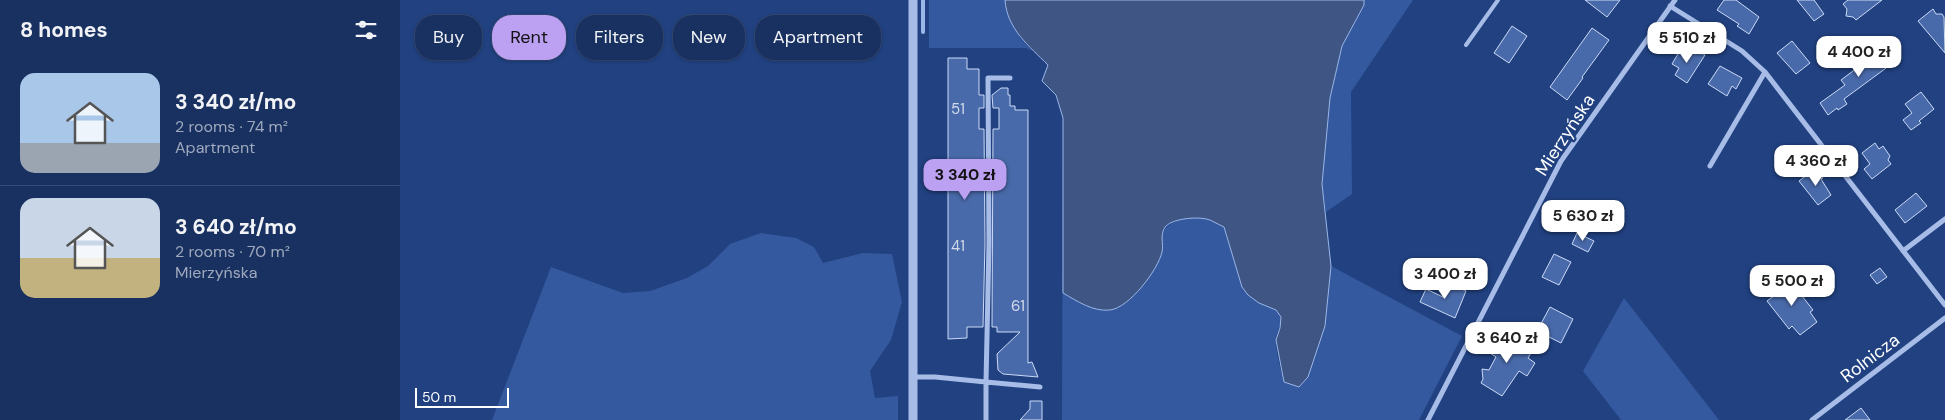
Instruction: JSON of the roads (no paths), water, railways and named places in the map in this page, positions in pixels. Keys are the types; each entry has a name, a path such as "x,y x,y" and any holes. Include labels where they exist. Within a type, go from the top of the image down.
{"street":[{"path":"913,0 913,420"},
{"name":"Mierzyńska","path":"1428,420 1561,160 1675,0"},
{"path":"1670,6 1742,51 1765,72 1945,306"},
{"path":"1710,166 1765,72"},
{"path":"986,420 989,243 988,78 1010,78"},
{"path":"1903,251 1945,219"},
{"name":"Rolnicza","path":"1812,420 1945,318"},
{"path":"913,377 935,377 1040,387"}],"lane":[{"path":"1466,44 1498,0"}],"waterway":[{"path":"923,0 923,32"}]}
